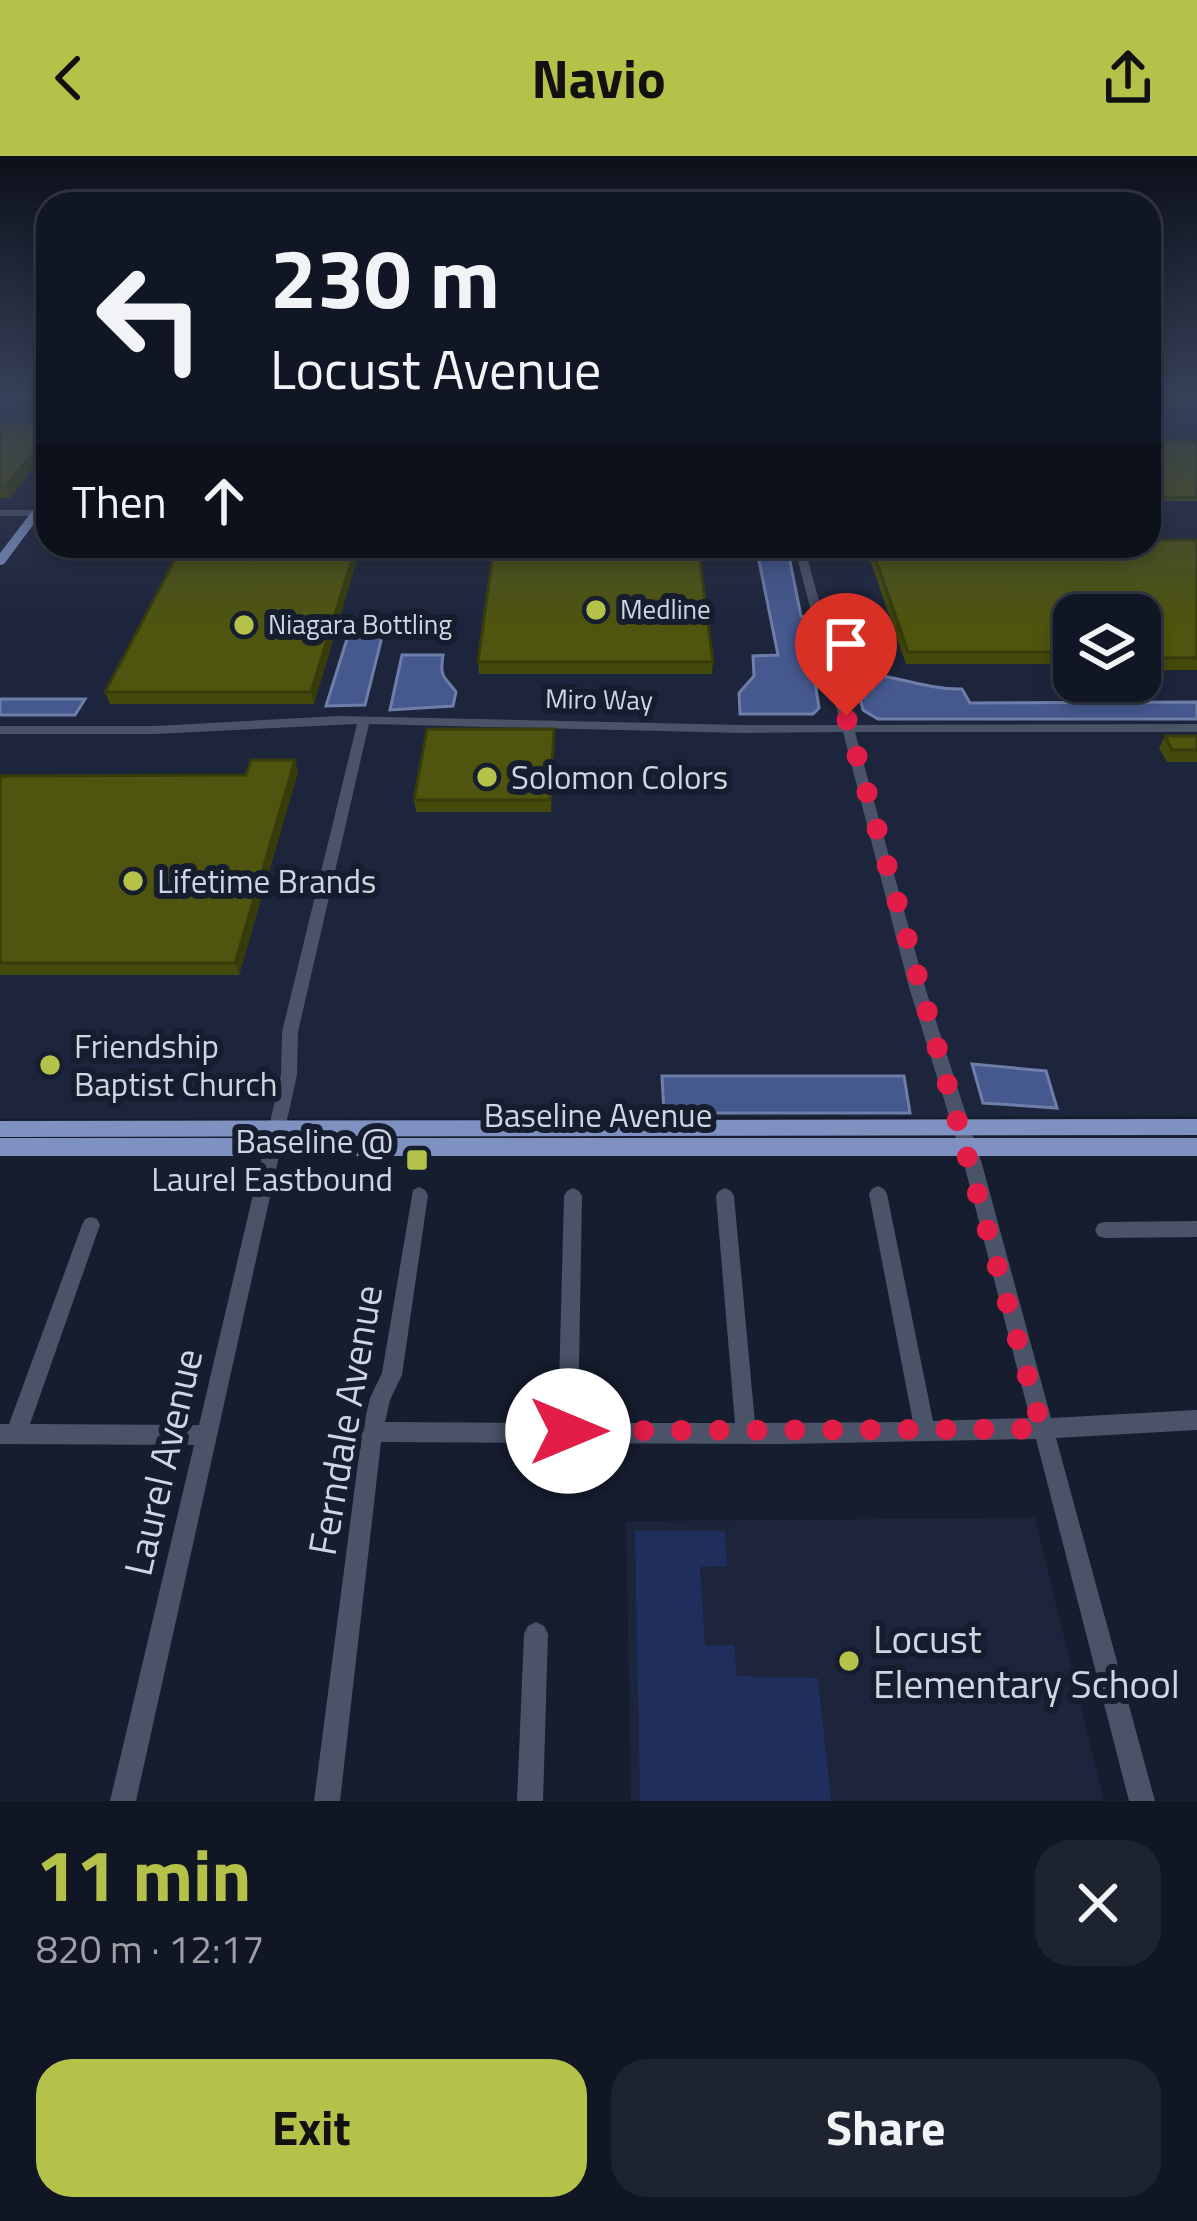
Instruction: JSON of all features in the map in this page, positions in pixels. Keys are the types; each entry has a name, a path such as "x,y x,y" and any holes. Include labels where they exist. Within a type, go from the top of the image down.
{"main road":[{"path":"0,561 36,520"},
{"path":"964,1139 1197,1127"},
{"path":"0,1129 274,1138"},
{"name":"Baseline Avenue","path":"0,1148 274,1138 964,1139 1197,1147"}],"street":[{"path":"0,513 36,513"},
{"path":"802,558 1142,1801"},
{"name":"Miro Way","path":"0,730 156,730 364,721 850,729 1197,728"},
{"name":"Laurel Avenue","path":"123,1801 289,1075 290,1032 364,721"},
{"name":"Ferndale Avenue","path":"327,1801 371,1432 392,1375 418,1195"},
{"path":"878,1195 926,1432"},
{"path":"568,1431 573,1196"},
{"path":"725,1196 746,1432"},
{"path":"91,1225 8,1434 207,1435"},
{"path":"1104,1230 1197,1229"},
{"path":"371,1432 926,1432 1197,1420"},
{"path":"530,1801 536,1634"}],"shaded area":[{"path":"0,472 36,472 36,558 1161,558 1161,472 1197,472 1197,1116 0,1119"},
{"path":"758,558 789,558 801,616 805,617 819,708 813,714 740,714 739,693 754,676 753,656 778,655"},
{"path":"383,633 365,705 326,706 347,639 355,634"},
{"path":"402,655 443,655 443,674 456,692 453,706 390,710"},
{"path":"854,673 962,689 970,703 1197,702 1197,719 878,719 863,710"},
{"path":"0,699 85,699 75,715 0,715"},
{"path":"972,1064 1046,1071 1057,1108 983,1103"},
{"path":"662,1076 904,1076 910,1113 664,1113"},
{"name":"Locust Elementary School","path":"1035,1518 1104,1801 631,1801 626,1521"},
{"path":"635,1531 725,1531 727,1566 700,1567 705,1645 734,1645 737,1676 818,1678 831,1801 640,1801"}],"building":[{"path":"0,472 18,472 5,487 0,487"},
{"path":"1161,472 1197,472 1197,497 1161,497"},
{"path":"1161,540 1197,540 1197,658 1161,658 1161,594 1053,594 1053,652 908,652 875,558 1161,558"},
{"name":"Niagara Bottling","path":"176,558 352,558 311,692 105,692"},
{"name":"Medline","path":"492,558 700,558 713,662 478,662"},
{"name":"Solomon Colors","path":"427,729 554,729 550,800 414,800"},
{"path":"1165,736 1197,736 1197,750 1172,750"},
{"name":"Lifetime Brands","path":"251,760 295,760 235,963 0,963 0,776 246,775"}],"place":[{"name":"Medline","path":"596,610"},
{"name":"Niagara Bottling","path":"244,625"},
{"name":"Solomon Colors","path":"487,777"},
{"name":"Lifetime Brands","path":"133,881"},
{"name":"Friendship Baptist Church","path":"50,1065"},
{"name":"Baseline @ Laurel Eastbound","path":"417,1160"},
{"name":"Locust Elementary School","path":"849,1661"}],"route":[{"path":"568,1431 1042,1429 973,1164 917,987 846,716"}]}
